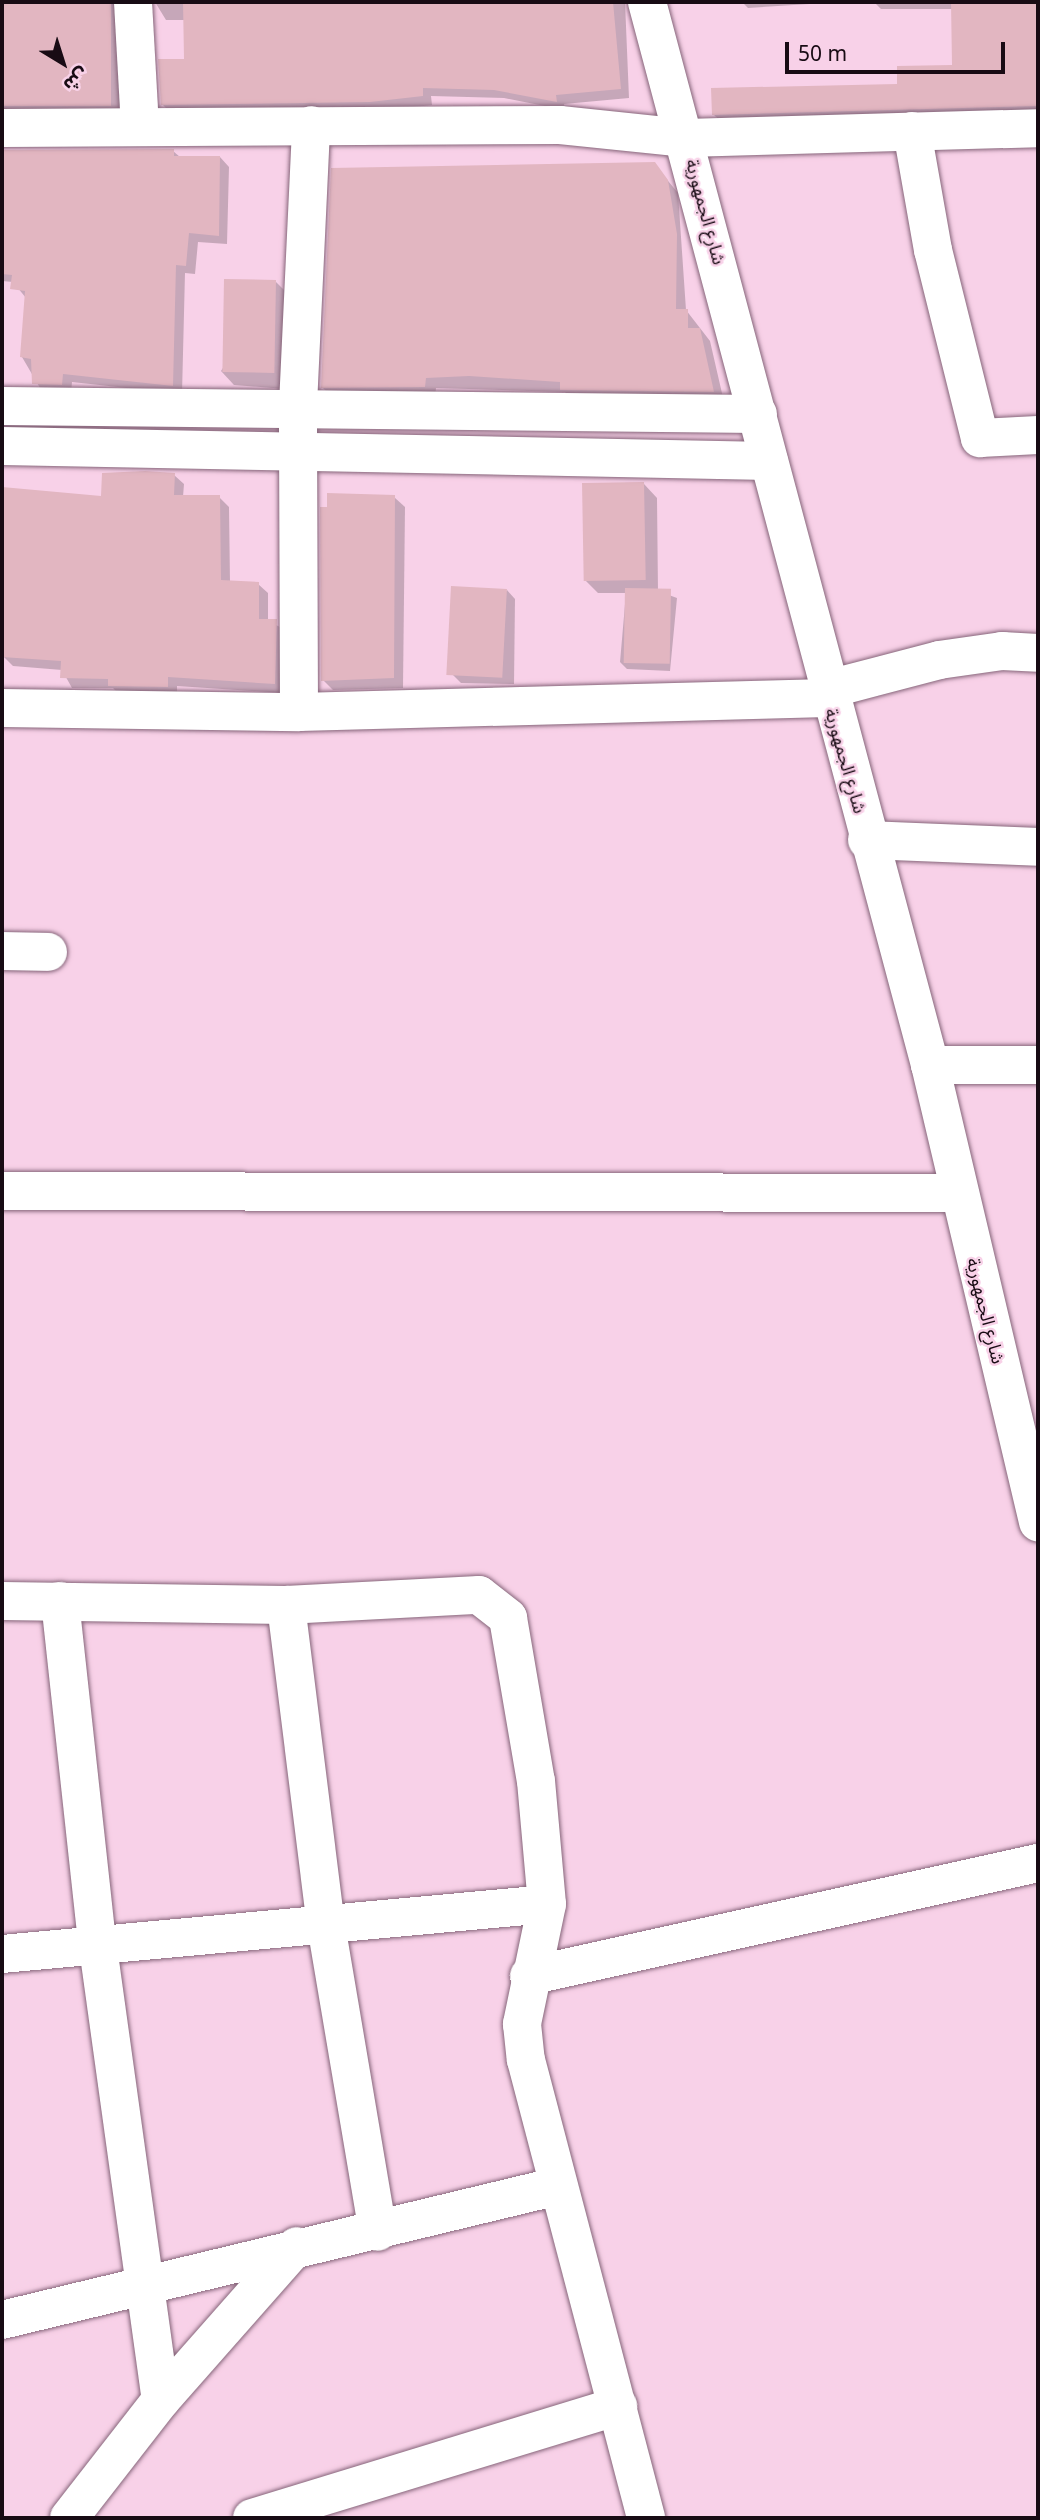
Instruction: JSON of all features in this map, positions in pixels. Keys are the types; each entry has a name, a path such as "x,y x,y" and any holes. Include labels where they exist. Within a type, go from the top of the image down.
{"street":[{"path":"133,2 140,126"},
{"name":"شارع الجمهورية","path":"647,2 686,138 758,414 827,694 930,1065 956,1193 1038,1522"},
{"path":"299,712 298,405 311,125"},
{"path":"2,128 609,126 686,138 1038,128"},
{"path":"912,131 933,250 980,438 1038,435"},
{"path":"2,406 298,405 758,414"},
{"path":"2,446 769,461"},
{"path":"2,708 299,712 827,694 939,660 1002,651 1038,653"},
{"path":"867,841 1038,847"},
{"path":"2,951 48,952"},
{"path":"930,1065 1038,1065"},
{"path":"2,1191 956,1193"},
{"path":"2,1601 286,1605 478,1595 508,1618 533,1755 547,1904 529,1976 523,2036 558,2186 646,2518"},
{"path":"60,1601 97,1940 142,2282 161,2400"},
{"path":"286,1605 326,1925 378,2232"},
{"path":"529,1976 1038,1863"},
{"path":"2,1954 97,1940 326,1925 547,1904"},
{"path":"2,2320 142,2282 297,2246 378,2232 558,2186"},
{"path":"69,2518 161,2400 297,2246"},
{"path":"252,2518 618,2406"}],"building":[{"path":"2,2 111,2 111,106 2,106"},
{"path":"183,2 613,2 621,89 556,95 557,102 494,90 423,88 423,96 370,102 161,105 158,59 184,59"},
{"path":"951,2 1038,2 1038,106 712,115 711,88 897,84 897,66 952,65"},
{"path":"174,149 174,156 220,156 219,236 189,233 186,266 176,265 173,386 63,374 62,385 32,384 31,359 20,357 25,291 10,289 12,275 2,274 2,150"},
{"path":"655,162 668,180 677,234 676,309 688,309 688,328 700,328 714,392 560,390 560,382 469,376 426,378 425,387 321,388 331,168"},
{"path":"224,279 276,280 274,373 222,372"},
{"path":"102,473 175,473 174,495 220,495 221,580 259,582 259,619 277,619 275,684 168,677 168,687 108,686 108,679 60,678 61,661 2,657 2,487 101,496"},
{"path":"644,482 646,580 584,581 582,483"},
{"path":"327,493 395,495 394,678 321,681 320,507 327,507"},
{"path":"451,586 507,589 502,678 446,675"},
{"path":"625,588 671,589 670,664 624,663"}]}
